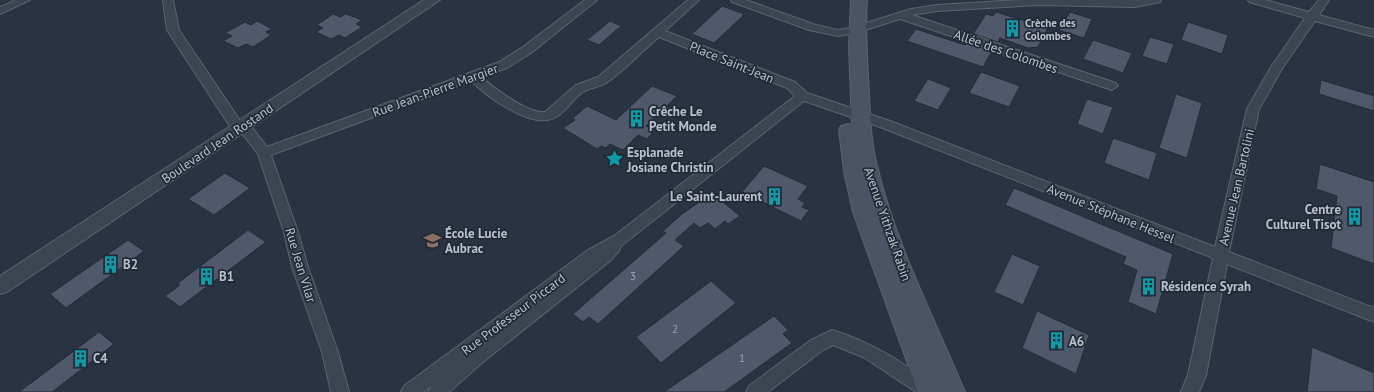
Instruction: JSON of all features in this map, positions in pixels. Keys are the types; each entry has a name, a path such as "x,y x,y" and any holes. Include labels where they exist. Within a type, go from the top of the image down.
{"main road":[{"name":"Avenue Yithzak Rabin","path":"852,0 852,31"},
{"name":"Avenue Yithzak Rabin","path":"859,0 852,31 846,46 854,113 877,201 903,273 923,347 930,392"},
{"name":"Avenue Yithzak Rabin","path":"854,113 853,173 862,207 882,264 923,347 952,392"}],"street":[{"path":"0,11 25,0"},
{"name":"Rue Jean Vilar","path":"168,0 170,20 176,35 239,126 251,133 264,153 291,232 300,267 342,390"},
{"name":"Boulevard Jean Rostand","path":"0,286 239,126 433,0"},
{"name":"Rue Jean-Pierre Margier","path":"264,153 503,66 527,50 592,0"},
{"path":"474,77 481,84 526,111 536,116 544,117 552,113 581,87 596,85 694,0"},
{"path":"736,0 828,32 852,31 879,21 937,8 1017,3 1135,4 1156,0"},
{"path":"1253,0 1374,34"},
{"name":"Avenue Jean Bartolini","path":"1190,392 1197,376 1220,256 1254,108 1262,91 1324,0"},
{"name":"Allée des Colombes","path":"900,16 1112,86"},
{"name":"Place Saint-Jean","path":"657,32 791,86 803,96 854,113"},
{"name":"Rue Professeur Piccard","path":"410,392 593,254 619,240 784,109 803,96"},
{"name":"Avenue Stéphane Hessel","path":"854,113 1374,315"},
{"name":"Rue Professeur Piccard","path":"437,392 477,357 605,257 619,240"},
{"path":"755,392 816,345 832,337 845,341 897,367 930,392"},
{"path":"897,367 923,347 941,392"}],"building":[{"path":"722,6 744,14 714,43 692,34"},
{"name":"Crèche des Colombes","path":"996,12 1048,28 1038,47 1028,48 1000,38 998,42 973,34 986,14 993,16"},
{"path":"1070,12 1092,19 1084,38 1059,30"},
{"path":"333,14 340,17 346,14 362,20 356,24 362,27 345,38 339,35 331,39 316,32 323,28 317,25"},
{"path":"257,21 272,29 266,32 271,35 253,47 246,44 238,48 223,41 232,36 225,33 245,22 251,25"},
{"path":"610,21 621,26 599,45 587,40"},
{"path":"1188,22 1228,35 1222,54 1181,40"},
{"path":"916,29 965,45 967,43 992,51 983,67 907,41"},
{"path":"1150,37 1174,44 1167,64 1142,56"},
{"path":"1093,40 1132,53 1123,73 1083,59"},
{"path":"981,72 1020,86 1009,107 969,93"},
{"path":"928,79 951,88 938,110 914,101"},
{"path":"1321,80 1374,96 1374,111 1319,94"},
{"path":"652,86 677,96 646,126 655,130 647,139 638,135 623,150 610,144 606,148 601,146 597,149 563,128 575,120 573,118 587,106 616,120"},
{"path":"1176,94 1202,103 1187,158 1159,148"},
{"path":"1087,99 1113,107 1103,134 1077,124"},
{"path":"1113,138 1157,153 1149,180 1104,163"},
{"name":"Centre Culturel Tisot","path":"1320,164 1374,182 1374,264 1331,248 1337,196 1316,189"},
{"name":"Le Saint-Laurent","path":"764,166 808,186 798,199 805,203 802,207 809,210 801,221 742,192"},
{"path":"225,173 250,188 214,215 188,199"},
{"path":"1014,188 1173,254 1156,314 1128,302 1137,270 1123,264 1126,257 1005,205"},
{"path":"712,193 740,216 728,224 725,221 715,229 708,223 700,228 694,223 675,240 684,246 598,324 589,317 583,322 573,314 666,233 663,231 682,214"},
{"name":"B1","path":"248,230 266,242 180,307 165,296 180,285 178,283"},
{"name":"B2","path":"128,240 144,251 66,308 50,294"},
{"path":"1012,254 1040,266 1023,305 994,292"},
{"path":"711,281 736,303 661,363 636,337"},
{"name":"A6","path":"1037,311 1089,335 1076,374 1022,348"},
{"path":"774,316 788,330 783,334 792,343 724,392 664,392"},
{"name":"C4","path":"99,332 114,344 52,392 19,392"},
{"path":"1312,347 1374,373 1374,392 1307,392"}],"place":[{"name":"Crèche des Colombes","path":"1012,29"},
{"name":"Crêche Le Petit Monde","path":"636,118"},
{"name":"Esplanade Josiane Christin","path":"614,159"},
{"name":"Le Saint-Laurent","path":"775,196"},
{"name":"Centre Culturel Tisot","path":"1354,216"},
{"name":"École Lucie Aubrac","path":"432,240"},
{"name":"B2","path":"110,264"},
{"name":"B1","path":"206,276"},
{"name":"Résidence Syrah","path":"1148,286"},
{"name":"A6","path":"1056,341"},
{"name":"C4","path":"80,358"}]}
